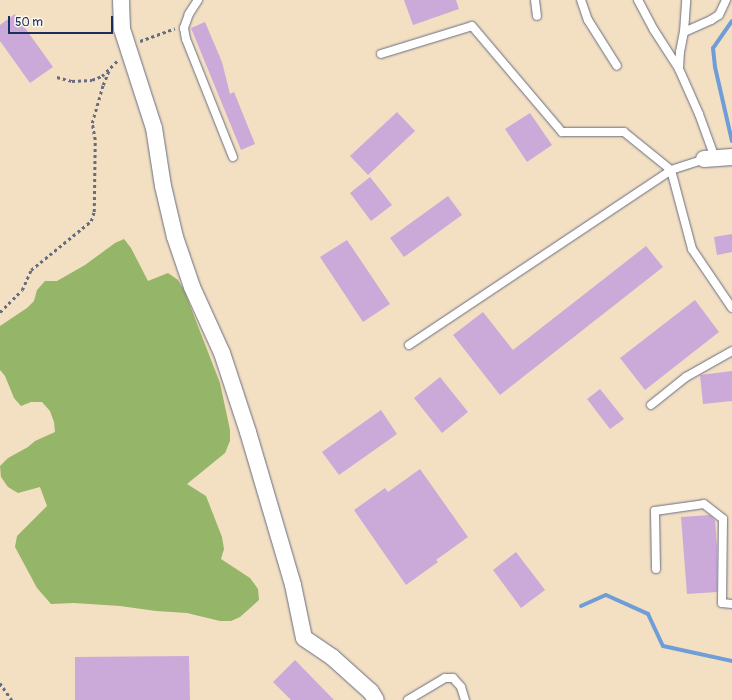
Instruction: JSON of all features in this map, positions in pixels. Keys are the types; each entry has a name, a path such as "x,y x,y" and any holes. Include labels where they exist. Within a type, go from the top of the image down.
{"street":[{"path":"121,0 122,28 154,128 163,186 174,237 192,287 222,353 248,432 293,585 304,638 332,657 371,692 376,700"},
{"path":"710,158 732,157"}],"lane":[{"path":"198,0 189,14 184,28 186,39 233,156"},
{"path":"535,0 537,16"},
{"path":"581,0 588,20 617,66"},
{"path":"409,345 671,170 710,158 699,114 679,68 654,30 638,0"},
{"path":"679,68 680,52 684,32 686,0"},
{"path":"684,32 719,15 726,0"},
{"path":"381,54 472,26 562,132 624,132 671,170 692,249 732,308"},
{"path":"651,404 686,377 732,351"},
{"path":"656,569 655,512 704,504 723,519 722,603 732,604"},
{"path":"408,700 445,678 453,678 461,686 465,700"}],"path":[{"path":"0,312 22,290 31,270 91,221 94,212 95,160 95,140 92,123 109,70"},
{"path":"0,683 12,700"}],"green space":[{"path":"124,239 131,248 148,281 168,273 178,280 184,290 220,383 230,430 230,441 225,453 187,484 206,496 222,537 224,549 221,559 250,578 258,589 259,600 240,617 231,621 220,621 187,613 156,611 120,606 74,603 51,604 37,588 15,547 17,536 47,506 40,487 18,493 8,487 1,477 0,466 8,458 28,447 35,441 55,432 54,422 50,411 42,402 31,402 21,406 14,398 5,376 0,370 0,326 27,308 34,301 37,290 45,281 57,281 85,265 115,243"}],"building":[{"path":"404,0 456,0 459,9 413,25"},
{"path":"15,14 53,67 30,83 0,41 0,25"},
{"path":"205,22 222,62 230,94 234,92 255,144 241,150 191,28"},
{"path":"397,112 415,131 368,175 350,156"},
{"path":"530,113 552,145 527,162 505,129"},
{"path":"370,177 392,205 371,221 350,193"},
{"path":"448,196 462,215 404,257 390,238"},
{"path":"732,234 732,252 717,255 714,237"},
{"path":"347,240 390,304 363,322 320,257"},
{"path":"646,246 663,267 500,395 453,335 483,312 513,350"},
{"path":"695,300 719,332 645,390 620,358"},
{"path":"732,371 732,401 703,404 700,375"},
{"path":"440,377 468,412 442,433 414,398"},
{"path":"600,389 624,419 610,429 587,399"},
{"path":"381,410 397,434 339,475 322,452"},
{"path":"420,469 468,537 436,560 438,562 406,585 354,510 385,488 388,492"},
{"path":"710,515 715,520 717,548 717,592 687,594 681,517"},
{"path":"516,552 545,590 521,608 493,570"},
{"path":"189,656 190,700 75,700 75,657"},
{"path":"295,660 334,700 291,700 273,682"}],"waterway":[{"path":"732,21 713,48 715,67 732,141"},
{"path":"581,606 606,595 648,614 663,646 732,661"}]}
